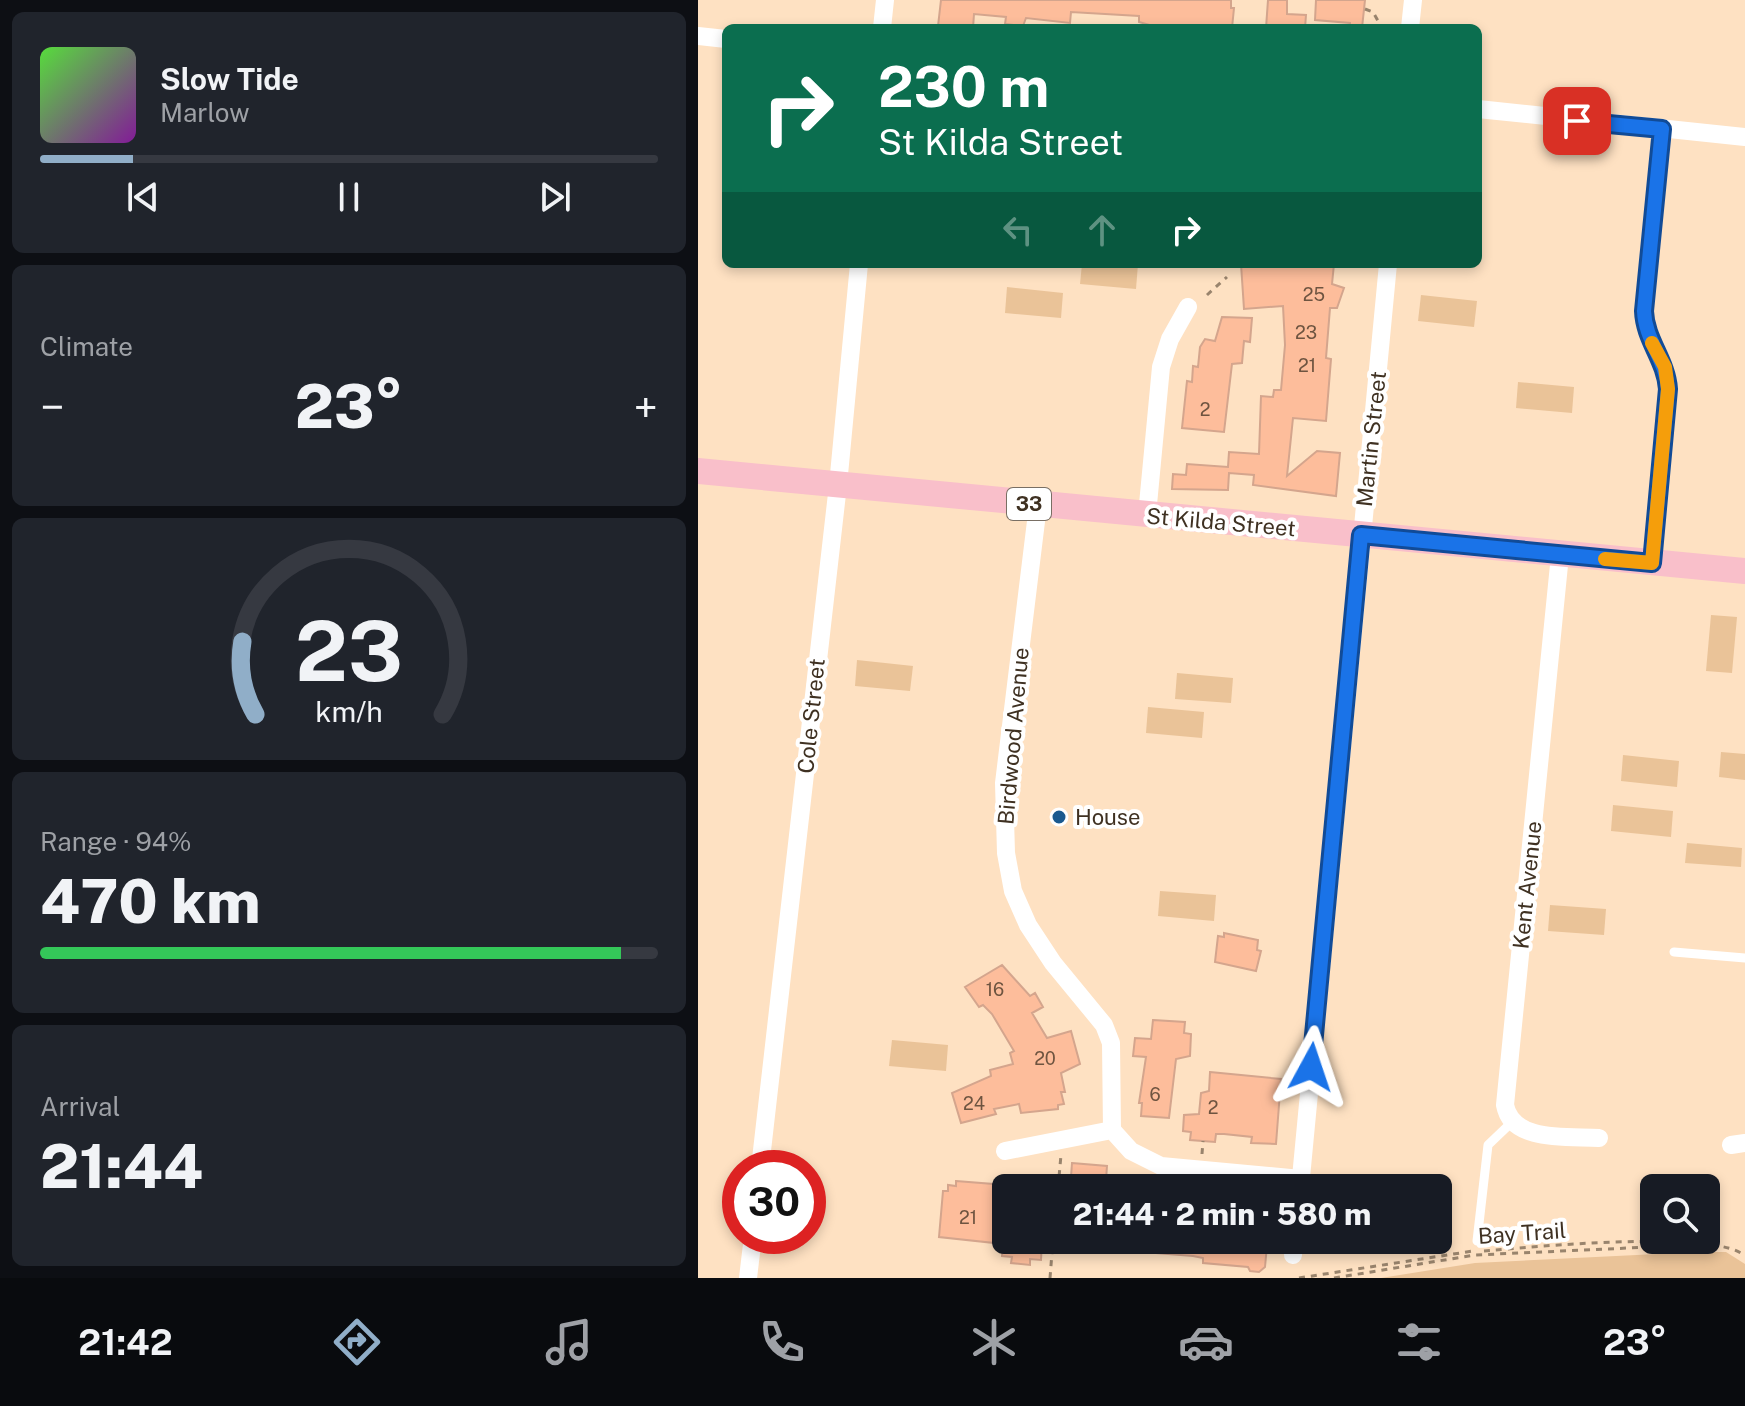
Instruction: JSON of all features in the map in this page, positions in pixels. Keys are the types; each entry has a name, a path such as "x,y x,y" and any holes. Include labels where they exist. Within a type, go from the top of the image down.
{"main road":[{"name":"St Kilda Street","path":"698,471 1745,571"}],"street":[{"path":"882,24 885,0"},
{"path":"1410,24 1413,0"},
{"path":"698,36 722,39"},
{"path":"1483,111 1745,137"},
{"path":"1652,563 1668,389 1665,367 1648,336 1644,311 1662,129"},
{"name":"Cole Street","path":"762,1150 838,485 859,268"},
{"name":"Martin Street","path":"1301,1174 1388,268"},
{"path":"1147,515 1161,367 1170,339 1188,307"},
{"name":"Birdwood Avenue","path":"1038,505 1004,783 1002,814 1006,853 1013,891 1028,925 1053,963 1104,1025 1111,1043 1112,1130"},
{"name":"Kent Avenue","path":"1511,1123 1505,1105 1560,555"},
{"path":"1511,1123 1531,1133 1599,1138"},
{"path":"1005,1151 1112,1130 1131,1151 1161,1166 1226,1174"},
{"path":"748,1278 751,1254"}],"lane":[{"path":"1674,952 1745,958"},
{"path":"1477,1241 1488,1145 1511,1123"}],"path":[{"path":"1365,9 1373,12 1380,24"},
{"path":"1207,295 1227,277"},
{"path":"1059,1174 1062,1139"},
{"name":"Bay Trail","path":"1720,1244 1745,1256"},
{"name":"Bay Trail","path":"1299,1278 1476,1251 1640,1246"},
{"path":"1334,1278 1475,1255 1640,1247"},
{"path":"1050,1278 1052,1254"}],"shaded area":[{"path":"1082,268 1138,268 1136,289 1080,284"},
{"path":"1007,287 1063,293 1061,318 1005,313"},
{"path":"1421,295 1477,301 1474,327 1418,321"},
{"path":"1518,382 1574,387 1572,413 1516,408"},
{"path":"1711,615 1737,617 1732,673 1706,671"},
{"path":"857,660 913,666 910,691 855,686"},
{"path":"1177,673 1233,678 1231,703 1175,699"},
{"path":"1148,707 1204,712 1202,738 1146,733"},
{"path":"1721,752 1745,754 1745,780 1719,777"},
{"path":"1623,755 1679,761 1677,787 1621,781"},
{"path":"1613,805 1673,811 1671,837 1611,831"},
{"path":"1687,843 1742,848 1741,867 1685,863"},
{"path":"1160,891 1216,895 1214,921 1158,916"},
{"path":"1550,905 1606,909 1604,935 1548,931"},
{"path":"892,1040 948,1045 946,1071 889,1066"},
{"path":"1726,1252 1745,1264 1745,1278 1381,1278 1475,1263"}],"building":[{"path":"941,0 1231,0 1231,8 1234,8 1232,24 1146,24 1139,22 1139,16 1071,12 1070,23 1026,18 1024,24 1005,24 1006,17 974,14 973,24 938,24"},
{"path":"1268,0 1287,0 1287,14 1306,15 1305,24 1266,24"},
{"path":"1316,0 1365,0 1362,24 1315,20"},
{"path":"1241,268 1334,268 1332,284 1344,288 1337,308 1330,308 1326,358 1331,359 1326,421 1293,418 1287,476 1317,451 1340,453 1336,496 1253,485 1254,475 1229,473 1228,490 1172,489 1173,474 1186,475 1187,464 1228,467 1229,452 1259,454 1261,396 1273,397 1274,390 1281,390 1285,345 1283,306 1244,309"},
{"path":"1222,317 1252,318 1250,342 1244,341 1242,363 1232,364 1224,432 1182,428 1187,381 1192,382 1193,366 1198,367 1200,347 1205,339 1215,341"},
{"path":"1224,933 1258,940 1257,950 1261,951 1256,971 1215,962 1218,936 1224,937"},
{"path":"1002,965 1030,996 1035,993 1043,1007 1032,1013 1047,1038 1071,1031 1080,1064 1061,1073 1064,1104 1058,1105 1058,1109 1021,1113 1019,1104 994,1109 996,1114 961,1123 952,1093 991,1076 990,1070 1013,1064 1010,1053 1014,1051 992,1014 983,1005 979,1007 965,987"},
{"path":"1153,1020 1185,1022 1184,1033 1191,1034 1190,1056 1176,1059 1169,1118 1141,1116 1142,1103 1139,1103 1146,1057 1133,1056 1135,1038 1151,1039"},
{"path":"1210,1072 1281,1079 1276,1144 1251,1143 1252,1137 1224,1134 1216,1134 1215,1142 1190,1140 1191,1132 1183,1131 1184,1115 1199,1114 1201,1093 1209,1091"},
{"path":"1072,1163 1107,1166 1106,1174 1071,1174"},
{"path":"956,1181 992,1184 992,1243 939,1237 943,1191 948,1191 948,1185 956,1186"},
{"path":"1041,1254 1041,1260 1030,1259 1030,1265 1011,1263 1012,1257 1002,1256"},
{"path":"1168,1254 1266,1254 1265,1267 1259,1272 1250,1271 1248,1267 1203,1263 1203,1258"}],"slow traffic":[{"path":"1605,559 1652,563 1668,389 1665,367 1652,343"}],"place":[{"name":"House","path":"1059,817"}],"route":[{"path":"1311,1067 1361,535 1652,563 1668,389 1665,367 1648,336 1644,311 1662,129 1577,121"}]}
